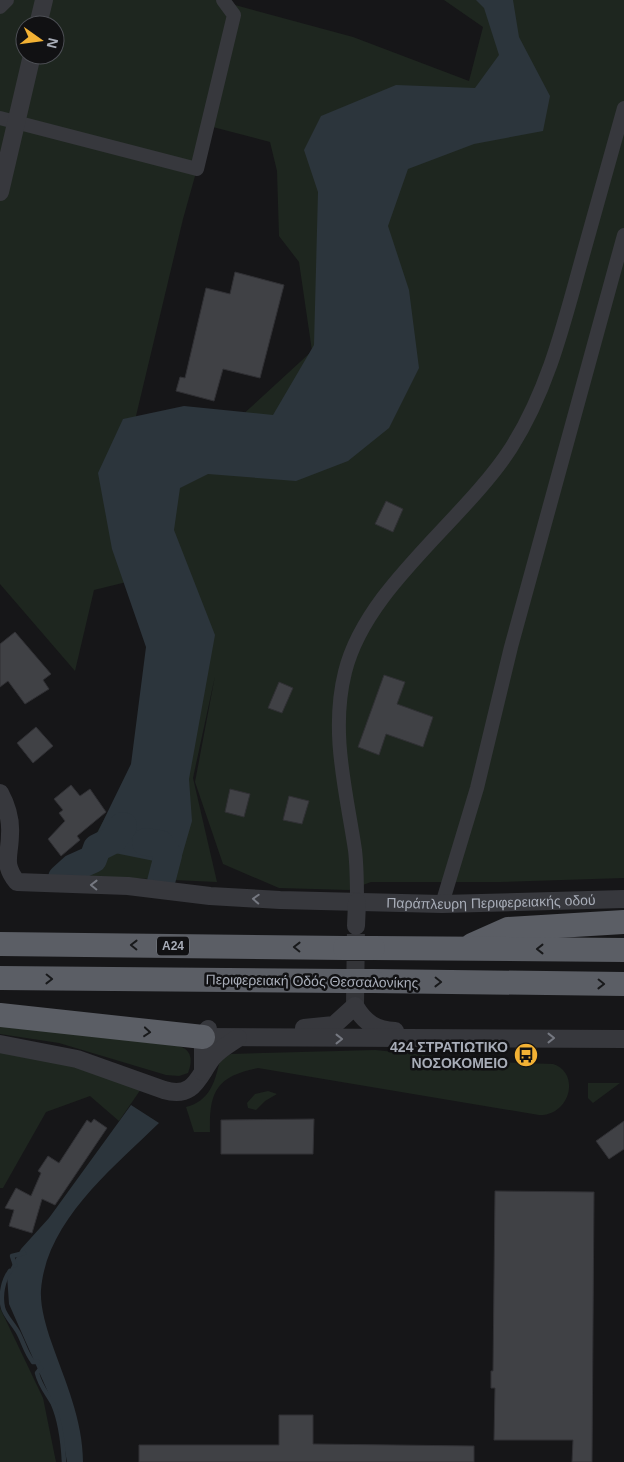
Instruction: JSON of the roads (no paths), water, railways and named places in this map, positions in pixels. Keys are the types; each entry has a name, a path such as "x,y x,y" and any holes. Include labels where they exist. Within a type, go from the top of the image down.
{"highway":[{"path":"465,948 508,929 624,922"},
{"name":"Α24","path":"0,944 624,950"},
{"name":"Περιφερειακή Οδός Θεσσαλονίκης","path":"0,978 624,984"},
{"path":"0,1015 203,1037"}],"street":[{"path":"0,7 7,0"},
{"path":"40,15 44,0"},
{"path":"8,121 197,169 234,16 223,0"},
{"path":"0,192 8,121 28,65"},
{"path":"356,926 355,852 339,753 337,723 340,696 354,644 379,602 492,473 510,450 528,418 555,355 624,108"},
{"path":"442,904 477,788 511,647 624,235"},
{"name":"Παράπλευρη Περιφερειακής οδού","path":"0,793 7,806 10,823 7,863 10,874 17,882 128,886 244,899 442,904 624,899"},
{"path":"203,1072 203,1037 207,1029 226,1026 328,1026 340,1022 355,1006 365,1020 382,1030 464,1033 502,1039"},
{"path":"203,1037 624,1039"},
{"path":"0,1044 77,1059 171,1092 187,1090 217,1053 238,1038"}],"waterway":[{"path":"62,878 73,868 93,859 97,848 113,840 123,826"},
{"path":"146,842 160,844 168,855 161,882"},
{"path":"15,1265 12,1256 24,1253"},
{"path":"10,1271 3,1288 3,1308 19,1334 31,1359 33,1362 38,1362"},
{"path":"41,1368 37,1373 38,1378 53,1404 58,1418 64,1462"}],"tunnel":[{"path":"355,1006 356,926"}],"place":[{"name":"424 ΣΤΡΑΤΙΩΤΙΚΟ ΝΟΣΟΚΟΜΕΙΟ","path":"526,1055"}]}
